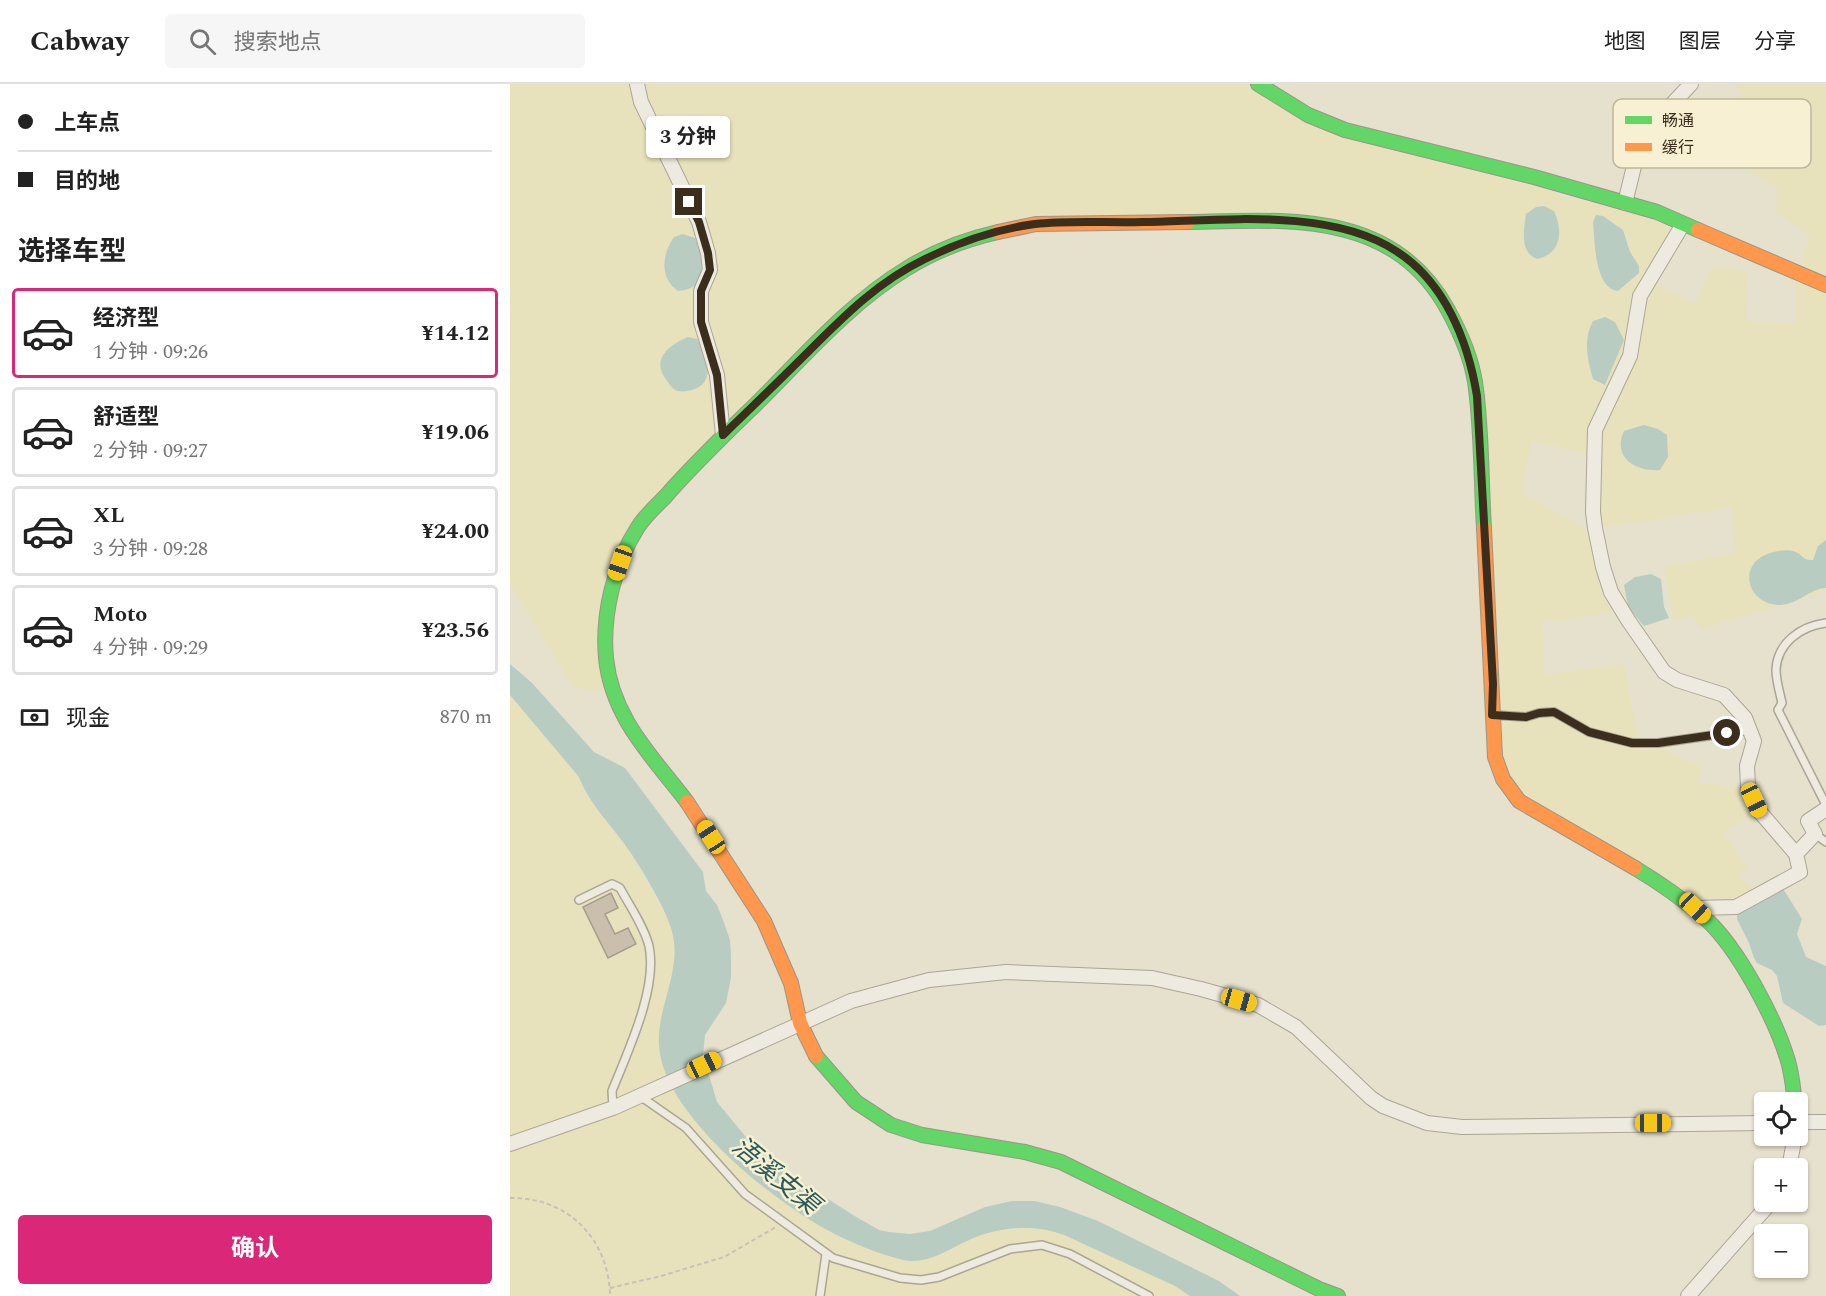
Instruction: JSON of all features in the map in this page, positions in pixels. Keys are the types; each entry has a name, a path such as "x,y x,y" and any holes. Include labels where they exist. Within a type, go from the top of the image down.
{"street":[{"path":"637,84 641,102 699,222 708,253 710,270 701,291 701,322 717,375 723,435"},
{"path":"1258,84 1308,115 1345,130 1534,177 1657,212 1826,285"},
{"path":"1677,99 1691,84"},
{"path":"1625,203 1634,168"},
{"path":"1338,1296 1319,1289 1061,1161 1025,1152 922,1136 891,1125 866,1110 831,1076 817,1058 800,1023 791,983 764,921 699,817 623,718 611,690 606,626 615,578 625,550 639,525 693,465 870,293 926,259 987,235 1036,224 1292,220 1337,227 1371,238 1406,258 1428,279 1453,318 1471,366 1477,396 1493,684 1492,715 1498,769 1519,801 1659,882 1695,908 1730,947 1773,1018 1789,1063 1793,1092"},
{"path":"1683,224 1640,296 1630,356 1595,430 1593,512 1595,528 1611,592 1664,672 1677,680 1724,695 1745,718 1754,741 1747,766 1748,787 1760,812 1796,854 1800,872 1736,907 1695,908"},
{"path":"1796,854 1820,838 1808,821 1826,807"},
{"path":"510,1144 613,1108 724,1056 876,992 956,975 1006,972 1152,978 1201,989 1272,1011 1296,1027 1371,1098 1396,1113 1427,1124 1462,1127 1754,1123"},
{"path":"1808,1122 1826,1122"},
{"path":"1688,1296 1762,1212"}],"lane":[{"path":"1826,623 1812,625 1794,634 1782,652 1776,670 1782,703 1778,710 1826,807"},
{"path":"1492,715 1526,717 1554,712 1589,732 1632,743 1658,743 1750,730"},
{"path":"579,900 612,884 620,888 649,946 650,973 646,993 612,1091 613,1108"},
{"path":"642,1095 686,1128 745,1194 826,1254 900,1278 921,1280 939,1277 1010,1249 1042,1245 1070,1254 1149,1296"},
{"path":"820,1296 826,1254"}],"path":[{"path":"510,1198 526,1199 551,1206 581,1225 600,1249 607,1267 610,1296"},
{"path":"610,1288 661,1276 724,1257 783,1223"}],"shaded area":[{"path":"510,84 1248,84 1301,118 1528,179 1563,197 1625,208 1669,226 1668,237 1644,277 1695,304 1713,265 1747,272 1746,322 1795,323 1796,282 1826,293 1826,591 1701,629 1692,615 1674,621 1664,567 1735,553 1732,507 1601,528 1598,498 1602,457 1531,441 1522,492 1590,532 1612,613 1542,622 1545,675 1624,664 1640,750 1665,749 1702,768 1698,782 1739,788 1751,815 1723,833 1747,866 1739,878 1759,892 1734,905 1701,902 1526,795 1505,771 1463,322 1361,226 1035,216 922,251 633,520 604,692 573,687 510,584"},
{"path":"1735,84 1826,84 1826,280 1800,269 1810,236 1776,212 1777,188 1753,174 1749,168 1811,168 1811,99 1739,99 1743,95"},
{"path":"510,695 579,777 586,794 630,852 667,918 674,937 676,960 667,1081 701,1126 746,1172 789,1206 832,1232 916,1261 944,1254 970,1239 999,1230 1045,1229 1064,1235 1175,1286 1190,1296 510,1296"}],"water":[{"path":"1544,206 1554,211 1559,233 1556,247 1537,259 1531,256 1525,246 1525,220 1526,214 1536,207"},
{"path":"1596,215 1603,216 1623,230 1630,252 1639,266 1639,273 1618,291 1610,288 1604,282 1600,273 1595,251 1593,222"},
{"path":"683,234 695,238 702,263 702,272 695,285 678,291 668,279 664,266 667,251 674,237"},
{"path":"1605,317 1615,322 1624,340 1605,385 1593,379 1587,349 1588,335 1593,321"},
{"path":"688,337 697,339 701,346 708,368 707,375 700,386 689,391 678,391 672,388 665,378 660,364 670,348"},
{"path":"1644,425 1658,429 1667,435 1668,457 1660,470 1634,465 1628,461 1621,448 1624,431"},
{"path":"1826,540 1826,588 1814,591 1785,605 1767,603 1753,590 1750,573 1753,565 1760,558 1772,552 1788,550 1813,560 1818,546"},
{"path":"1651,574 1661,579 1664,607 1669,618 1644,626 1628,607 1624,585 1635,577"},
{"name":"浯溪支渠","path":"510,664 532,683 594,752 625,768 703,872 706,891 717,905 730,940 731,977 726,1003 705,1035 703,1055 717,1102 746,1137 778,1167 853,1215 879,1230 889,1232 910,1234 930,1231 985,1207 1012,1201 1034,1201 1060,1207 1098,1221 1219,1281 1240,1296 1190,1296 1175,1286 1064,1235 1040,1229 1015,1228 991,1232 929,1259 903,1260 849,1241 831,1232 780,1200 752,1178 699,1126 679,1098 665,1071 659,1044 659,1029 672,972 674,943 663,909 635,860 595,807 579,777 510,695"},
{"path":"1782,887 1802,919 1797,934 1806,957 1826,966 1826,1025 1819,1026 1783,1003 1777,976 1772,970 1757,963 1737,919 1737,911"}],"building":[{"path":"611,893 618,908 605,914 615,934 628,928 636,944 608,958 583,907"}],"traffic: fast":[{"path":"1258,84 1308,115 1345,130 1534,177 1657,212 1698,230"},
{"path":"1188,222 1299,222 1334,227 1368,237 1398,253 1425,277 1448,310 1471,363 1479,417 1484,528"},
{"path":"687,802 625,718 610,680 605,642 608,607 616,573 630,541 644,519 696,463 825,334 864,299 927,257 962,242 998,232"},
{"path":"1635,868 1698,912 1731,948 1754,985 1775,1026 1789,1066 1793,1092"},
{"path":"816,1056 856,1102 891,1125 922,1135 1025,1152 1061,1162 1319,1289 1338,1296"}],"traffic: slow":[{"path":"998,232 1036,224 1188,222"},
{"path":"1698,230 1826,285"},
{"path":"1484,528 1495,757 1503,779 1519,801 1635,868"},
{"path":"687,802 764,921 791,983 800,1023 816,1056"}],"route":[{"path":"689,202 699,222 708,253 710,270 701,291 701,322 703,335 717,375 723,435 870,293 907,268 944,250 987,235 1036,224 1292,220 1337,227 1384,243 1418,268 1437,290 1461,334 1475,381 1493,684 1492,715 1530,717 1539,713 1554,712 1589,732 1632,743 1658,743 1727,733"}]}
